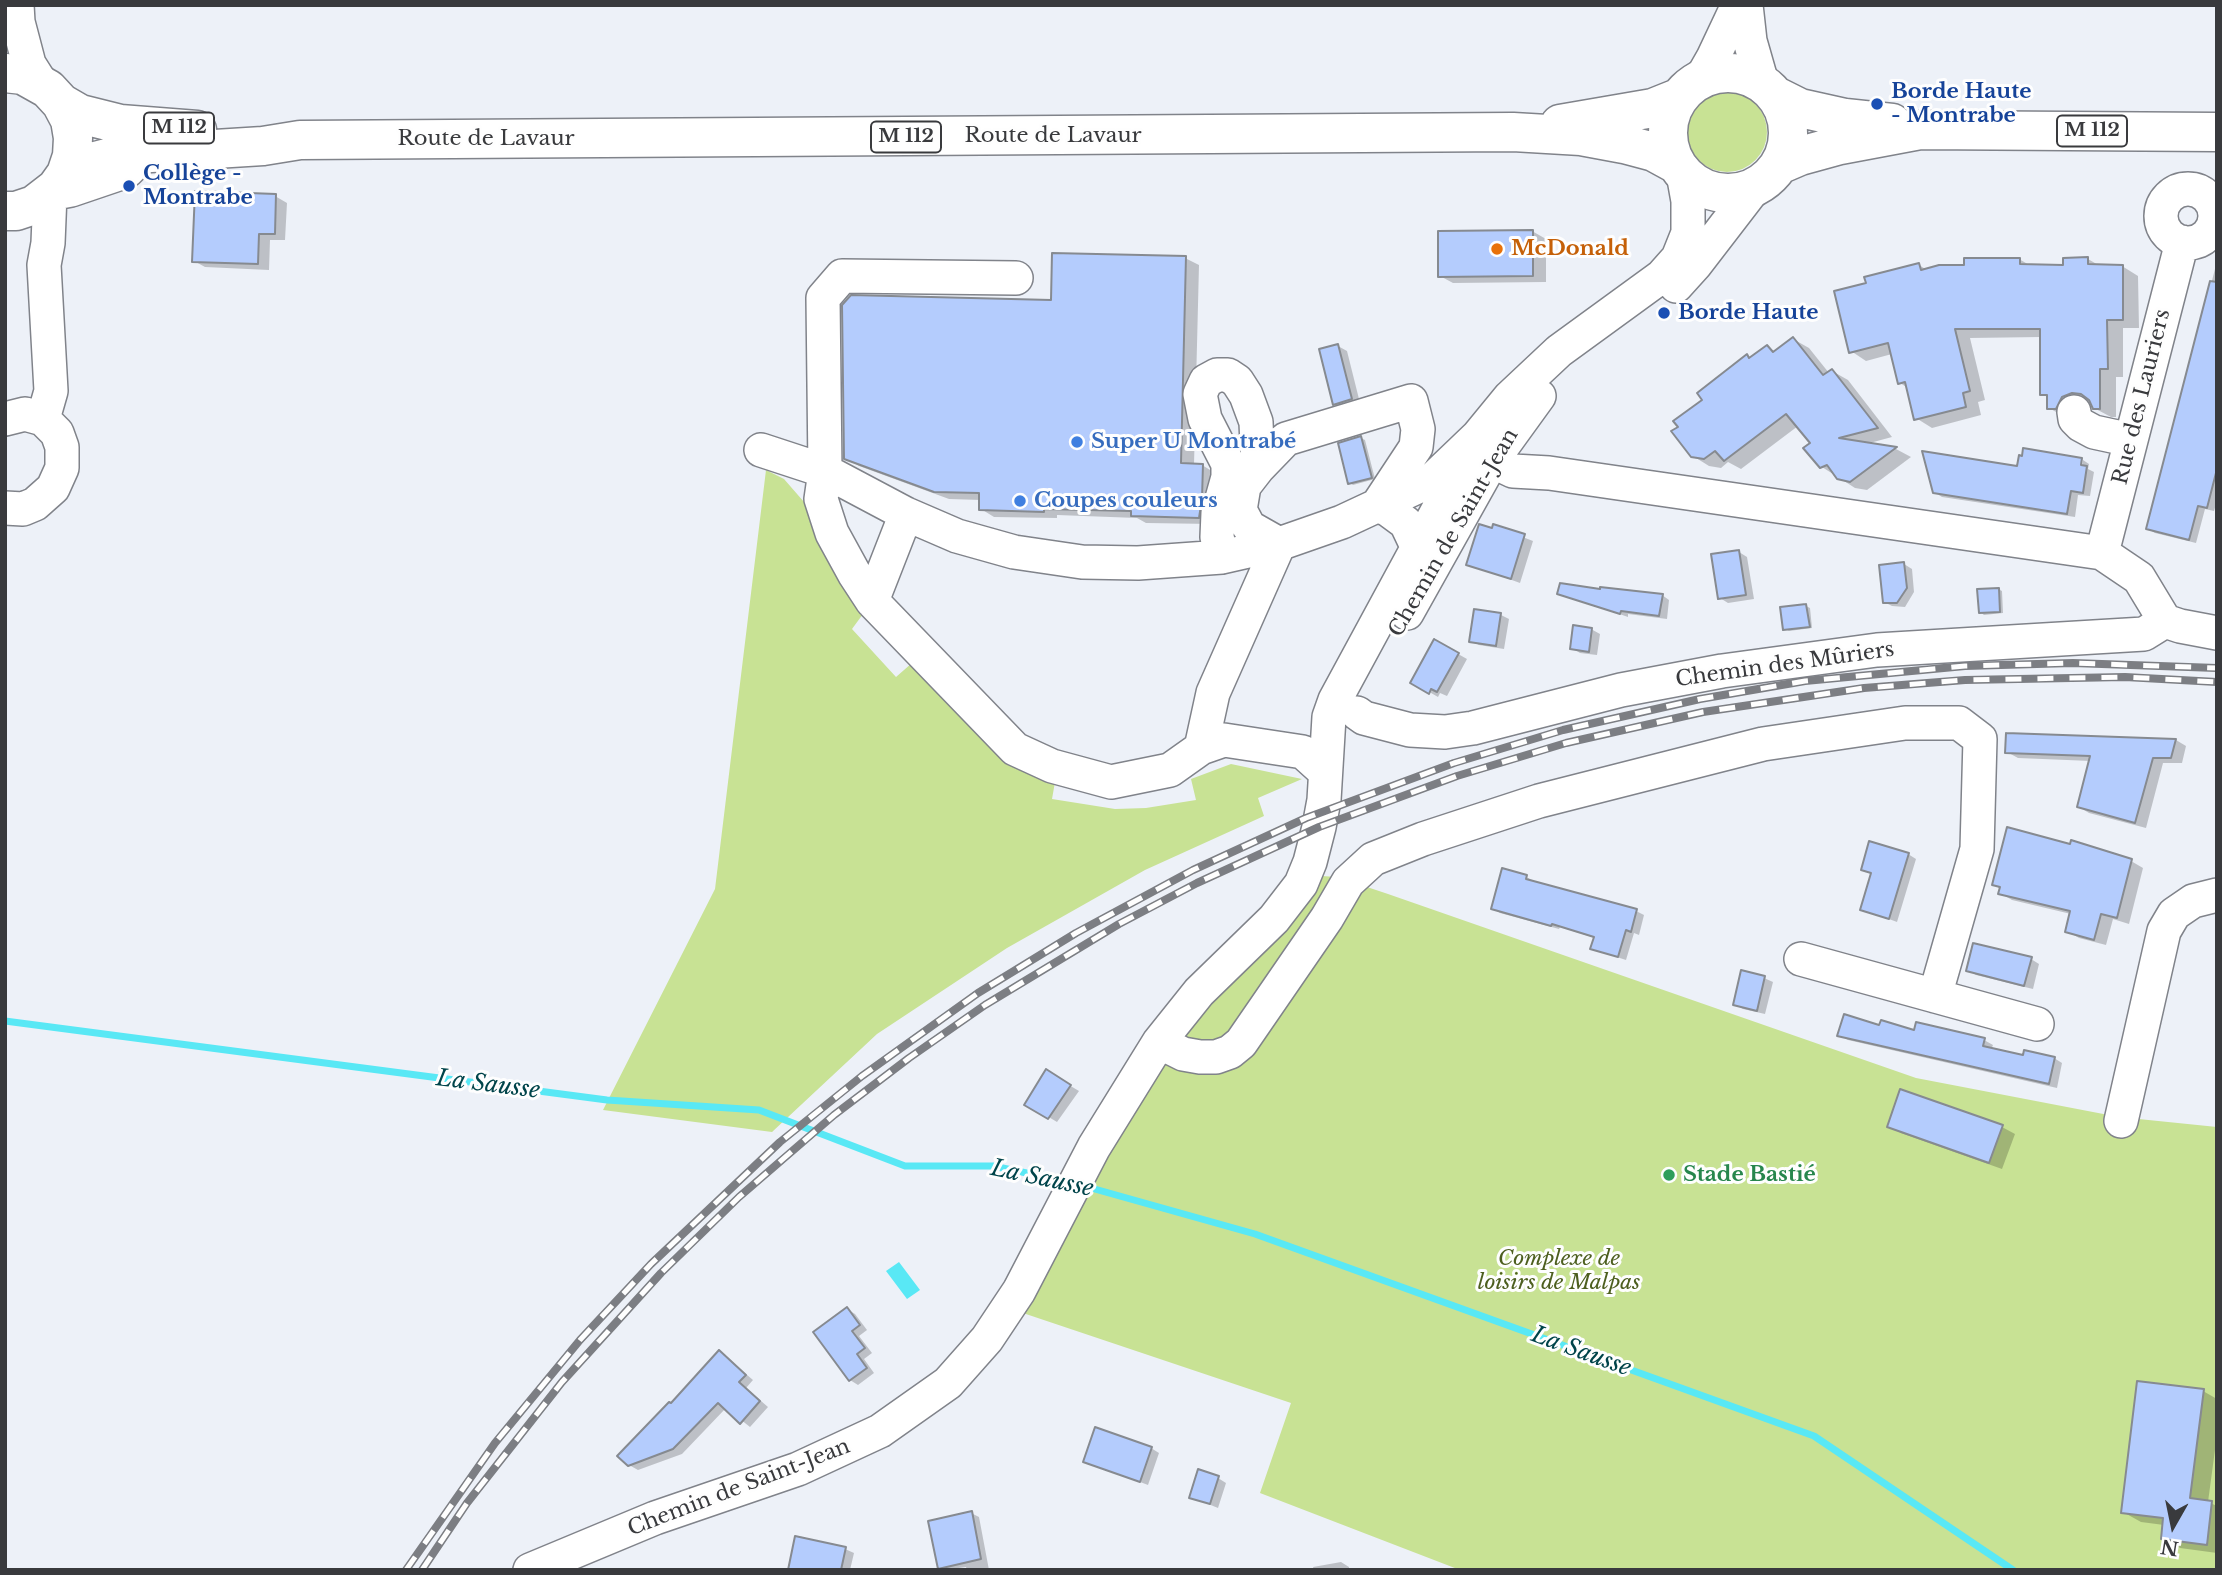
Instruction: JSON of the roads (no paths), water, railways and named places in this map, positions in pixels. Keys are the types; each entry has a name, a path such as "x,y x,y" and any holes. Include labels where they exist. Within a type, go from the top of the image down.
{"main road":[{"path":"1732,73 1748,76 1769,90 1783,109 1788,130 1785,152 1767,176 1729,193 1704,188 1679,169 1669,148 1667,131 1670,114 1689,88 1716,74 1732,73"},
{"name":"Route de Lavaur","path":"36,86 80,114 120,124 262,134 300,140"},
{"path":"36,86 69,120 73,138 72,156 58,184"},
{"name":"Route de Lavaur","path":"1513,132 1653,108 1689,88"},
{"name":"M 112","path":"1769,90 1800,108 1920,130"},
{"name":"M 112","path":"1767,176 1800,156 1840,145 1920,130 2217,132"},
{"name":"Route de Lavaur","path":"5,211 16,211 34,205 84,163 119,155 263,146 300,140 1513,132 1581,136 1624,144 1654,152 1679,169"}],"street":[{"path":"17,5 18,22 36,86"},
{"path":"1689,88 1713,58 1738,5"},
{"path":"1746,5 1750,41 1769,90"},
{"name":"Chemin de Saint-Jean","path":"530,1570 655,1518 798,1469 839,1452 880,1431 916,1408 948,1383 987,1339 1019,1291 1081,1171 1158,1042 1199,992 1274,919 1295,894 1310,862 1331,750 1329,717 1335,700 1423,559 1485,448 1510,397 1559,351 1662,276 1678,258 1688,233 1688,201 1679,169"},
{"name":"Chemin de Saint-Jean","path":"1485,448 1516,425 1561,371 1584,350 1669,293 1767,176"},
{"path":"43,419 51,391 44,265 58,184"},
{"path":"5,218 33,244 44,265"},
{"name":"Rue des Lauriers","path":"2102,553 2182,242"},
{"path":"1016,278 842,276 823,298 825,471 821,499 832,533 872,601 1015,750 1052,766 1111,782 1170,770 1201,748 1213,693 1279,544"},
{"path":"1222,557 1217,537 1218,513 1228,477 1228,464 1205,419 1200,394 1206,381 1217,375 1228,375 1246,395 1256,422 1258,468"},
{"path":"1279,544 1249,527 1240,510 1244,486 1258,468 1286,439 1411,401 1419,429 1416,447 1377,506"},
{"path":"2074,412 2075,419 2081,425 2094,432 2132,440"},
{"path":"5,419 25,414 43,419 57,433 62,447 62,468 53,488 35,504 6,511"},
{"path":"1516,425 1523,455 1549,473"},
{"path":"761,450 825,471 906,514 957,536 1014,552 1082,562 1138,563 1222,557 1279,544 1342,523 1433,480 1485,448 1513,471 1549,473 2102,553 2139,578 2165,621 2217,633"},
{"path":"1377,506 1387,509 1406,523 1423,559"},
{"path":"872,601 906,514"},
{"name":"Chemin des Mûriers","path":"1201,748 1224,740 1331,750 1364,718 1410,730 1445,732 1473,728 1621,690 1721,671 1877,650 2144,634 2165,621"},
{"path":"1158,1042 1183,1054 1200,1057 1216,1057 1230,1052 1241,1043 1328,918 1348,882 1373,859 1423,839 1539,801 1763,744 1905,723 1959,723 1980,739 1977,849 1935,996"},
{"path":"2121,1121 2164,931 2174,914 2215,886"},
{"path":"1801,959 2037,1024"}],"water":[{"path":"899,1262 920,1290 907,1299 886,1271"}],"waterway":[{"name":"La Sausse","path":"5,1021 607,1100 759,1110 905,1166 993,1166 1065,1181"},
{"name":"La Sausse","path":"1084,1186 1255,1234 1814,1436 2013,1570"}],"railway":[{"path":"406,1570 495,1443 580,1340 651,1264 780,1142 862,1076 978,993 1076,933 1193,870 1306,818 1454,763 1563,730 1700,699 1805,681 1965,666 2073,663 2217,668"},
{"path":"422,1570 467,1503 562,1382 661,1273 739,1197 834,1115 985,1005 1119,924 1197,883 1319,827 1457,776 1566,743 1703,712 1864,688 1965,680 2125,677 2217,682"}],"place":[{"name":"Borde Haute - Montrabe","path":"1877,104"},
{"name":"Collège - Montrabe","path":"129,186"},
{"name":"McDonald","path":"1497,249"},
{"name":"Borde Haute","path":"1664,313"},
{"name":"Super U Montrabé","path":"1077,442"},
{"name":"Coupes couleurs","path":"1020,501"},
{"name":"Stade Bastié","path":"1669,1175"}],"park label":[{"name":"Complexe de loisirs de Malpas","path":"1559,1271"}]}
